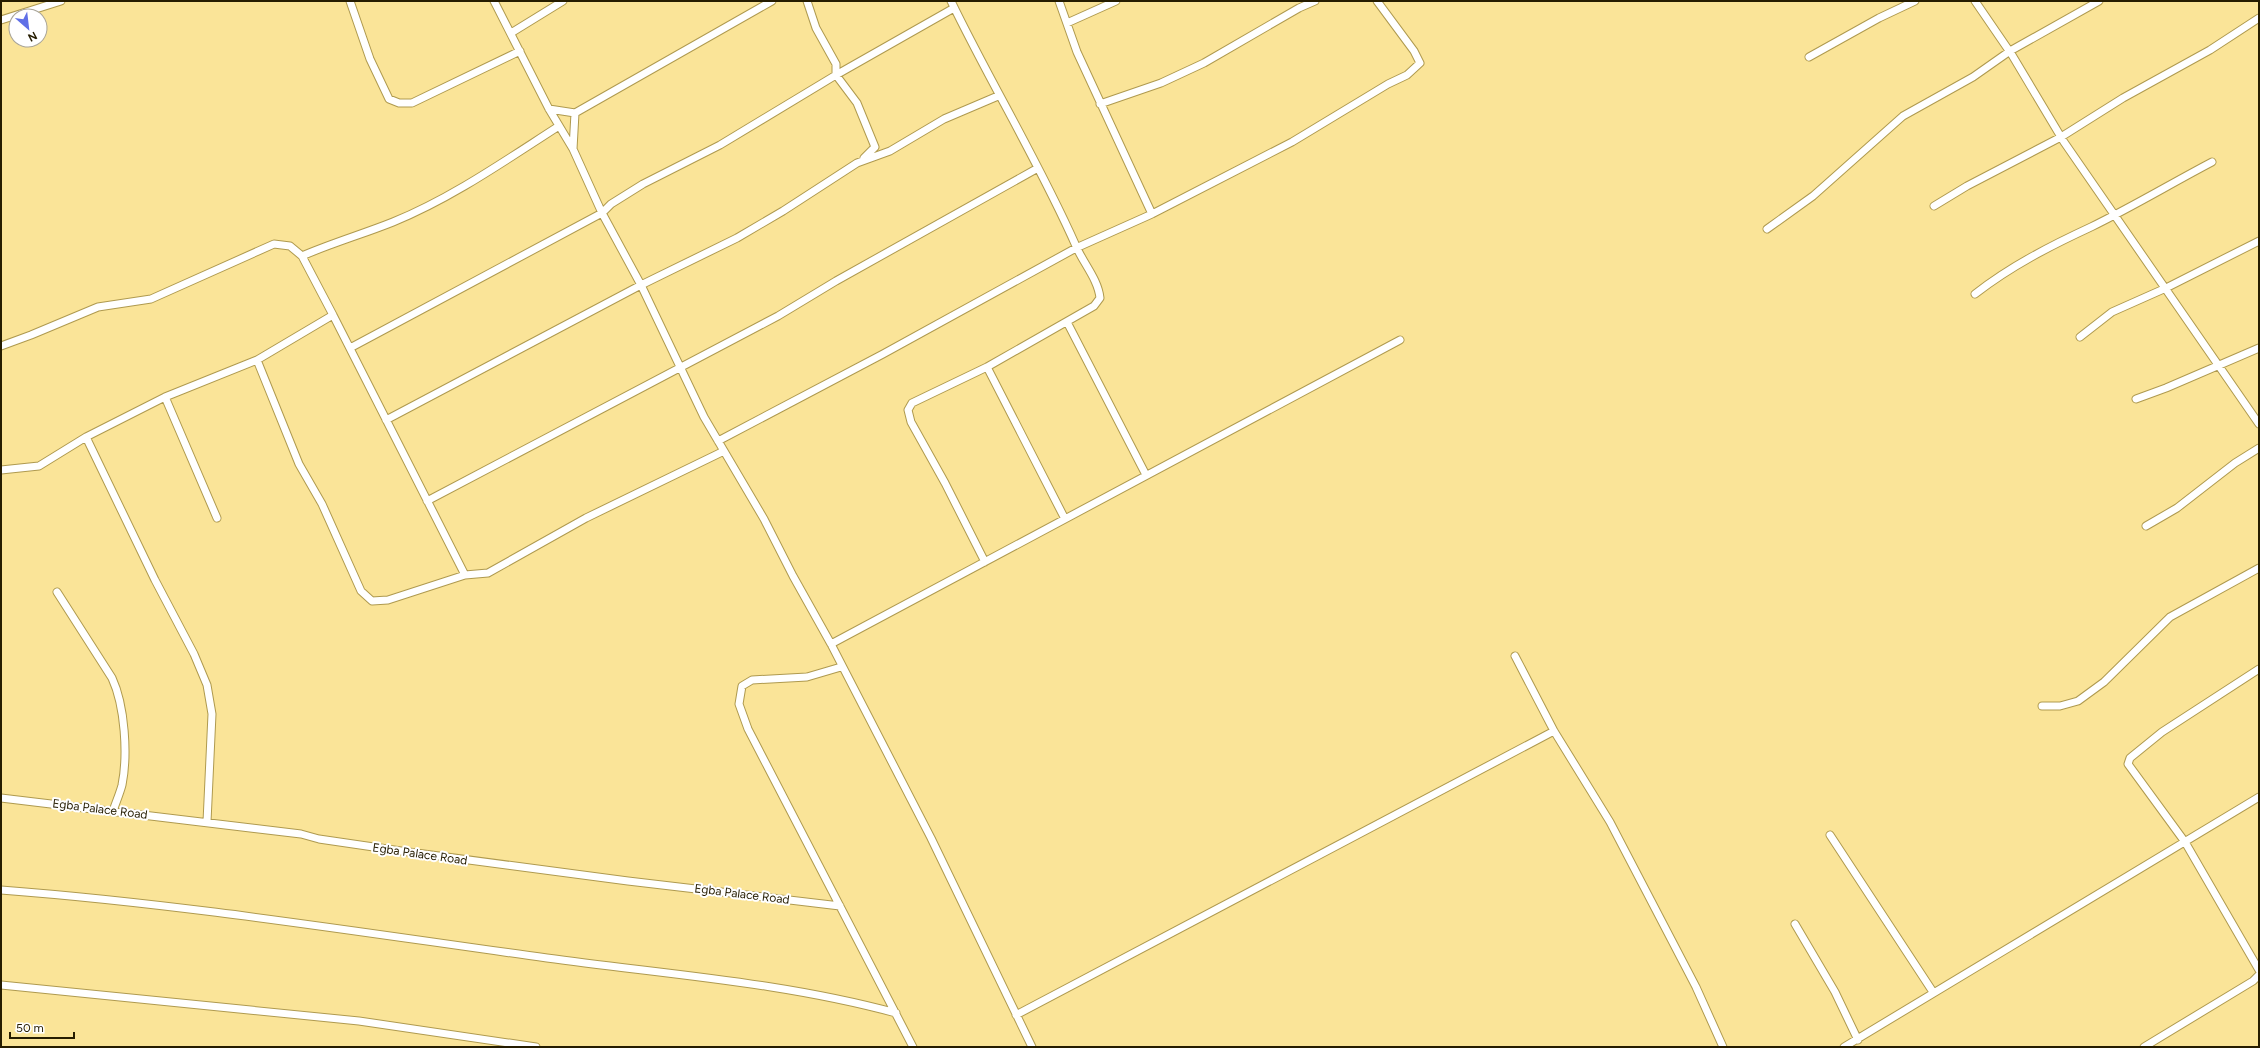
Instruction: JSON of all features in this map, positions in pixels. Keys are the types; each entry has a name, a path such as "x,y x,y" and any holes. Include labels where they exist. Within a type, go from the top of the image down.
{"street":[{"path":"1,20 61,1"},
{"path":"350,1 370,59 389,99 399,104 412,103 430,96 520,51"},
{"path":"494,1 549,109 573,149 602,213 641,285 682,368 704,417 764,518 931,838 1032,1047"},
{"path":"511,33 563,1"},
{"path":"549,109 575,113 772,1"},
{"path":"751,226 813,190 870,154 876,147 866,130 857,103 836,75 836,64 816,28 807,1"},
{"path":"951,1 998,96 1058,205 1076,248 1099,290 1100,298 1094,306 1067,322 987,367 912,403 908,410 910,422 945,483 985,562"},
{"path":"1059,1 1076,52 1152,214"},
{"path":"1067,23 1116,1"},
{"path":"1100,104 1161,83 1204,63 1299,8 1315,1"},
{"path":"718,441 883,354 1076,248 1152,214 1292,142 1388,84 1407,75 1420,63 1377,1"},
{"path":"1809,57 1879,18 1915,1"},
{"path":"1975,1 2010,51 2061,137 2259,424"},
{"path":"1767,229 1814,196 1903,116 1973,77 2010,51 2099,1"},
{"path":"350,348 602,213 611,204 643,184 720,145 836,75 954,8"},
{"path":"1934,206 1967,186 2061,137 2123,98 2210,50 2259,18"},
{"path":"386,420 641,285 737,238 784,211 857,163 890,150 944,119 998,96"},
{"path":"573,149 575,113"},
{"path":"302,256 339,240 394,222 433,203 559,126"},
{"path":"1975,294 1996,278 2030,258 2212,162"},
{"path":"427,501 682,368 778,316 842,277 1038,168"},
{"path":"2080,337 2112,312 2166,288 2259,241"},
{"path":"1,346 98,307 116,303 151,299 274,244 290,246 302,256 464,575"},
{"path":"1,470 39,466 86,437 165,397 257,360 333,315"},
{"path":"1067,322 1146,476"},
{"path":"831,644 1400,340"},
{"path":"2136,399 2219,366 2259,348"},
{"path":"257,360 299,464 322,504 360,591 372,600 388,600 464,575 488,573 586,518 724,451"},
{"path":"987,367 1065,519"},
{"path":"165,397 217,518"},
{"path":"86,437 155,580 194,654 207,685 212,714 207,822"},
{"path":"2146,526 2177,508 2235,464 2259,448"},
{"path":"2042,706 2060,706 2078,701 2104,682 2170,617 2259,568"},
{"path":"57,592 112,678 118,692 124,745 124,764 122,785 113,811"},
{"path":"1515,656 1554,731 1610,822 1696,987 1723,1047"},
{"path":"841,667 807,678 752,680 742,686 739,704 748,729 913,1047"},
{"path":"2259,668 2162,732 2128,762 2130,770 2185,842 2259,970"},
{"path":"1016,1016 1554,731"},
{"path":"1844,1047 1858,1040 1932,992 2059,919 2259,797"},
{"name":"Egba Palace Road","path":"1,798 301,834 319,839 550,871 840,906"},
{"path":"1830,835 1932,992"},
{"path":"1,890 223,912 546,958 787,989 845,999 896,1013"},
{"path":"1795,924 1835,992 1858,1040"},
{"path":"2144,1047 2253,981 2259,975"},
{"path":"1,985 359,1021 536,1047"}]}
